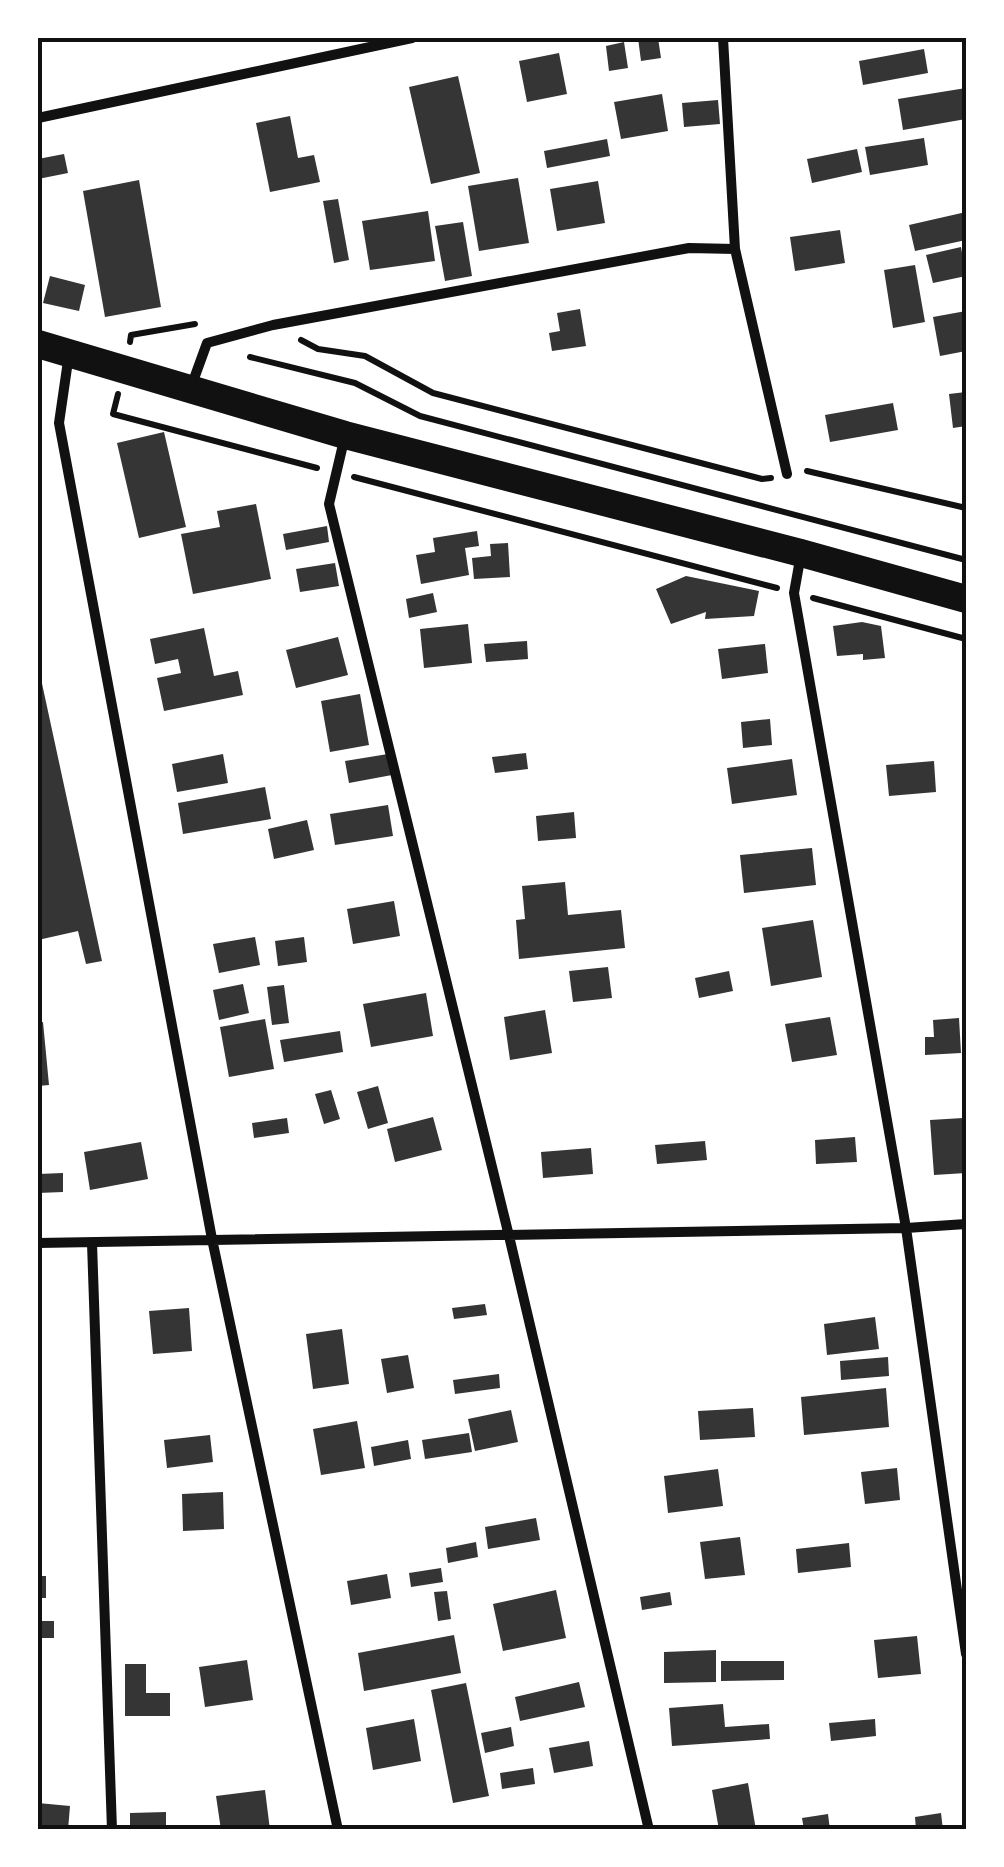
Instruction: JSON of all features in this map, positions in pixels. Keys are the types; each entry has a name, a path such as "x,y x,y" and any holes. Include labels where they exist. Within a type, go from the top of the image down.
{"highway":[{"path":"38,344 345,435 801,553 966,600"}],"street":[{"path":"38,118 412,38"},
{"path":"723,38 735,249 787,474"},
{"path":"190,390 207,343 273,325 689,248 735,249"},
{"path":"69,353 58,423 212,1239 338,1830"},
{"path":"345,435 329,504 509,1236 648,1830"},
{"path":"801,553 794,593 906,1228 966,1654"},
{"path":"38,1242 509,1236 966,1224"},
{"path":"92,1243 112,1830"}],"path":[{"path":"296,337 318,349 364,356 433,392 762,479 808,470 966,508"},
{"path":"278,364 282,351"},
{"path":"250,356 355,383 420,416 966,560"},
{"path":"113,414 966,639"}],"building":[{"path":"638,38 658,38 661,58 641,61"},
{"path":"624,42 628,68 609,71 606,46"},
{"path":"924,49 928,73 863,85 859,61"},
{"path":"559,53 567,94 527,102 519,61"},
{"path":"458,76 480,173 431,184 409,87"},
{"path":"966,88 966,119 903,130 898,99"},
{"path":"662,94 668,131 621,139 614,102"},
{"path":"718,100 720,124 684,127 682,103"},
{"path":"290,116 298,158 314,155 320,182 270,192 256,123"},
{"path":"924,138 928,165 870,175 865,147"},
{"path":"607,139 610,156 547,168 544,151"},
{"path":"857,149 862,172 812,183 807,159"},
{"path":"64,154 68,173 38,179 38,159"},
{"path":"518,178 529,243 479,251 468,186"},
{"path":"139,180 161,307 105,317 83,191"},
{"path":"598,181 605,223 557,231 550,189"},
{"path":"338,199 349,260 334,263 323,201"},
{"path":"428,211 435,261 370,270 362,221"},
{"path":"966,212 966,240 915,251 909,225"},
{"path":"463,222 472,276 445,281 435,226"},
{"path":"840,230 845,263 795,271 790,237"},
{"path":"961,247 966,276 933,283 926,255"},
{"path":"915,265 925,322 893,328 884,270"},
{"path":"50,276 85,285 79,311 43,303"},
{"path":"580,309 586,346 552,351 549,333 560,331 557,313"},
{"path":"966,311 966,351 940,356 933,317"},
{"path":"966,392 966,426 953,428 949,394"},
{"path":"893,403 898,430 830,442 825,415"},
{"path":"164,432 186,527 139,538 117,443"},
{"path":"256,504 271,579 193,594 181,534 220,527 217,511"},
{"path":"327,526 329,542 286,550 283,534"},
{"path":"477,531 479,546 465,548 469,575 421,584 416,555 435,552 433,538"},
{"path":"508,543 510,577 474,579 472,558 491,556 490,544"},
{"path":"335,563 339,586 300,592 296,569"},
{"path":"686,576 759,591 754,616 705,619 706,612 671,624 656,589"},
{"path":"433,593 437,612 409,618 406,599"},
{"path":"862,622 881,626 885,658 863,660 863,654 837,656 833,626"},
{"path":"468,624 472,663 424,668 420,629"},
{"path":"204,628 214,676 238,671 243,695 164,711 157,678 181,673 178,659 155,664 150,639"},
{"path":"338,637 348,675 296,688 286,650"},
{"path":"527,641 528,659 486,662 484,644"},
{"path":"765,644 768,673 722,679 718,649"},
{"path":"38,665 102,961 86,964 78,931 38,940"},
{"path":"360,694 369,745 330,752 321,701"},
{"path":"770,719 772,745 743,748 741,722"},
{"path":"526,753 528,769 495,773 492,757"},
{"path":"223,754 228,783 177,792 172,764"},
{"path":"388,754 392,775 349,783 345,761"},
{"path":"792,759 797,795 732,804 727,768"},
{"path":"934,761 936,792 889,796 886,765"},
{"path":"265,787 271,819 183,834 178,803"},
{"path":"388,805 393,836 335,845 330,814"},
{"path":"574,812 576,838 538,841 536,816"},
{"path":"307,820 314,850 274,859 268,829"},
{"path":"812,848 816,885 744,893 740,855"},
{"path":"565,882 568,915 621,910 625,948 519,959 516,920 525,919 522,886"},
{"path":"394,901 400,936 353,944 347,909"},
{"path":"813,920 822,977 771,986 762,928"},
{"path":"255,937 260,965 219,973 213,944"},
{"path":"304,937 307,962 278,966 275,941"},
{"path":"608,967 612,998 573,1002 569,971"},
{"path":"729,971 733,991 699,998 695,978"},
{"path":"243,984 249,1013 219,1020 213,990"},
{"path":"284,985 289,1023 272,1025 267,987"},
{"path":"426,993 433,1036 371,1047 363,1004"},
{"path":"545,1010 552,1053 510,1060 504,1017"},
{"path":"830,1017 837,1055 792,1062 785,1024"},
{"path":"959,1018 961,1053 925,1055 925,1037 934,1037 933,1020"},
{"path":"265,1019 274,1069 229,1077 220,1027"},
{"path":"43,1022 49,1085 38,1086 38,1023"},
{"path":"340,1031 343,1052 284,1062 280,1040"},
{"path":"378,1086 388,1123 368,1129 357,1092"},
{"path":"331,1090 340,1119 324,1124 315,1094"},
{"path":"433,1117 442,1150 395,1162 387,1129"},
{"path":"287,1118 289,1133 254,1138 252,1123"},
{"path":"963,1118 966,1173 934,1175 930,1120"},
{"path":"855,1137 857,1162 816,1164 815,1140"},
{"path":"705,1141 707,1160 657,1164 655,1145"},
{"path":"141,1142 148,1179 90,1190 84,1152"},
{"path":"591,1148 593,1174 543,1178 541,1152"},
{"path":"63,1173 63,1192 38,1193 38,1174"},
{"path":"485,1304 487,1315 454,1319 452,1308"},
{"path":"189,1308 192,1351 153,1354 149,1311"},
{"path":"875,1317 879,1349 827,1355 824,1324"},
{"path":"342,1329 349,1384 313,1389 306,1334"},
{"path":"38,1333 42,1333 42,1385 38,1385"},
{"path":"408,1355 414,1388 387,1393 381,1359"},
{"path":"888,1357 889,1376 841,1380 840,1361"},
{"path":"499,1374 500,1388 455,1394 453,1380"},
{"path":"886,1388 889,1427 804,1435 801,1397"},
{"path":"753,1408 755,1437 700,1440 698,1411"},
{"path":"511,1410 518,1442 475,1451 468,1419"},
{"path":"357,1421 365,1468 321,1475 313,1429"},
{"path":"469,1433 472,1452 425,1459 422,1440"},
{"path":"210,1435 213,1462 167,1468 164,1440"},
{"path":"408,1440 411,1459 374,1466 371,1447"},
{"path":"897,1468 900,1500 865,1504 861,1472"},
{"path":"718,1469 723,1506 668,1513 664,1476"},
{"path":"223,1492 224,1529 183,1531 182,1494"},
{"path":"536,1518 540,1540 488,1549 485,1527"},
{"path":"740,1537 745,1575 705,1579 700,1542"},
{"path":"476,1542 478,1557 448,1563 446,1548"},
{"path":"849,1543 851,1567 798,1573 796,1549"},
{"path":"441,1568 443,1582 411,1587 409,1573"},
{"path":"387,1574 391,1598 351,1605 347,1581"},
{"path":"38,1576 46,1576 46,1598 38,1598"},
{"path":"556,1590 566,1638 503,1651 493,1604"},
{"path":"447,1591 451,1619 438,1621 434,1592"},
{"path":"670,1592 672,1605 642,1610 640,1597"},
{"path":"38,1621 54,1621 54,1638 38,1638"},
{"path":"454,1635 461,1673 364,1691 358,1653"},
{"path":"917,1636 921,1674 878,1678 874,1640"},
{"path":"716,1650 716,1682 664,1683 664,1652"},
{"path":"247,1660 253,1700 205,1707 199,1667"},
{"path":"721,1661 784,1661 784,1680 721,1681"},
{"path":"125,1664 146,1664 146,1693 170,1693 170,1716 125,1716"},
{"path":"579,1682 585,1707 520,1721 515,1697"},
{"path":"466,1683 489,1796 453,1803 431,1690"},
{"path":"723,1704 725,1727 769,1724 770,1739 672,1746 669,1708"},
{"path":"414,1719 421,1761 373,1770 366,1728"},
{"path":"875,1719 876,1736 831,1741 829,1723"},
{"path":"511,1727 514,1746 485,1753 481,1733"},
{"path":"589,1741 593,1766 554,1773 549,1748"},
{"path":"533,1768 535,1784 502,1789 500,1773"},
{"path":"748,1783 756,1830 719,1830 712,1790"},
{"path":"265,1790 270,1830 221,1830 216,1796"},
{"path":"38,1803 70,1806 68,1830 38,1830"},
{"path":"166,1812 166,1830 130,1830 130,1813"},
{"path":"941,1813 943,1830 916,1830 915,1817"},
{"path":"828,1814 830,1830 804,1830 802,1818"}]}
